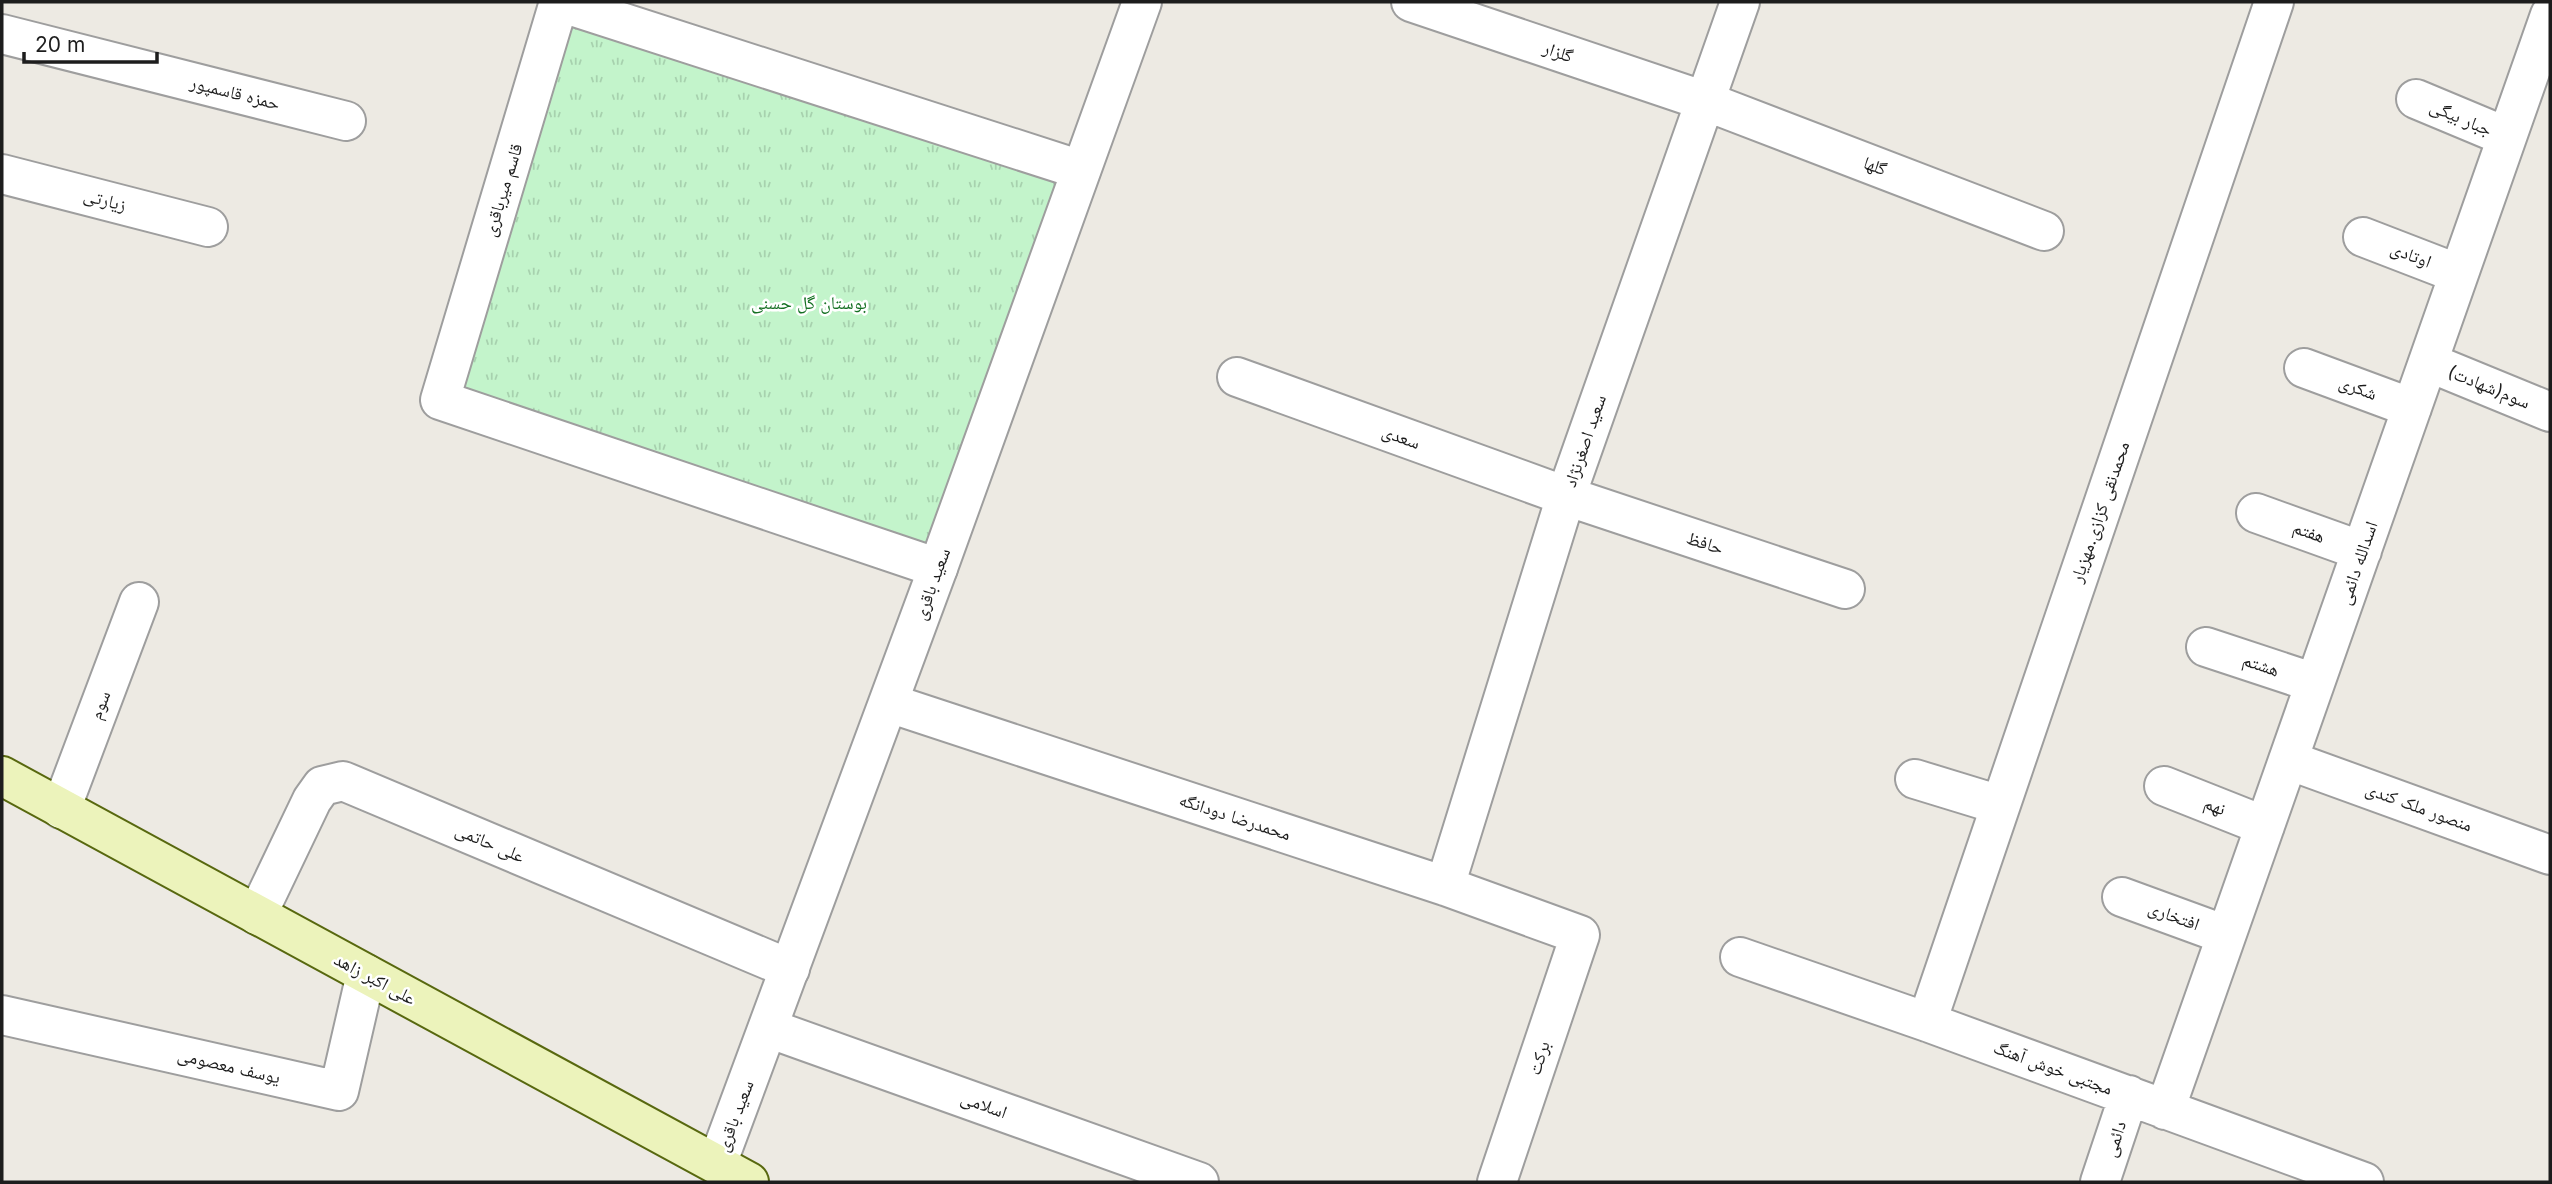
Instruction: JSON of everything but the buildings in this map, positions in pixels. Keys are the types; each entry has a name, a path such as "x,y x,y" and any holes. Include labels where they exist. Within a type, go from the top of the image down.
{"main road":[{"name":"علی اکبر زاهد","path":"2,776 749,1182"}],"street":[{"name":"قاسم میرباقری","path":"938,568 440,400 559,2 1082,170"},
{"name":"سعید باقری","path":"717,1164 889,703 1142,2"},
{"name":"گلزار","path":"1411,2 1705,101"},
{"name":"سعید اصغرنژاد","path":"1445,886 1566,496 1740,2"},
{"name":"محمدنقی کزازی.مهزیار","path":"1927,1022 2274,2"},
{"name":"اسدالله دائمی","path":"2165,1110 2550,15"},
{"name":"حمزه قاسمپور","path":"2,34 346,121"},
{"name":"جبار بیگی","path":"2416,99 2507,137"},
{"name":"گلها","path":"1705,101 2044,231"},
{"name":"زیارتی","path":"2,174 208,227"},
{"name":"اوتادی","path":"2363,237 2459,274"},
{"name":"سوم(شهادت)","path":"2428,362 2550,412"},
{"name":"شکری","path":"2304,368 2412,408"},
{"name":"سعدی","path":"1237,377 1566,496"},
{"name":"حافظ","path":"1566,496 1844,589"},
{"name":"هفتم","path":"2256,513 2362,551"},
{"name":"سوم","path":"61,809 139,602"},
{"name":"هشتم","path":"2206,647 2315,683"},
{"name":"محمدرضا دودانگه","path":"889,703 1445,886 1580,934"},
{"name":"منصور ملک کندی","path":"2288,760 2550,855"},
{"path":"1915,779 2000,805"},
{"name":"علی حاتمی","path":"257,915 312,800 322,786 343,781 790,969"},
{"name":"نهم","path":"2164,786 2265,825"},
{"name":"افتخاری","path":"2122,897 2226,935"},
{"name":"برکت","path":"1497,1182 1580,934"},
{"name":"مجتبی خوش آهنگ","path":"1740,957 1927,1022 2364,1182"},
{"name":"یوسف معصومی","path":"2,1016 340,1091 366,975"},
{"name":"اسلامی","path":"768,1028 1199,1182"},
{"name":"دائمی","path":"2101,1182 2129,1095"}],"green space":[{"name":"بوستان گل حسنی","path":"572,18 1065,178 930,552 456,392"}]}
